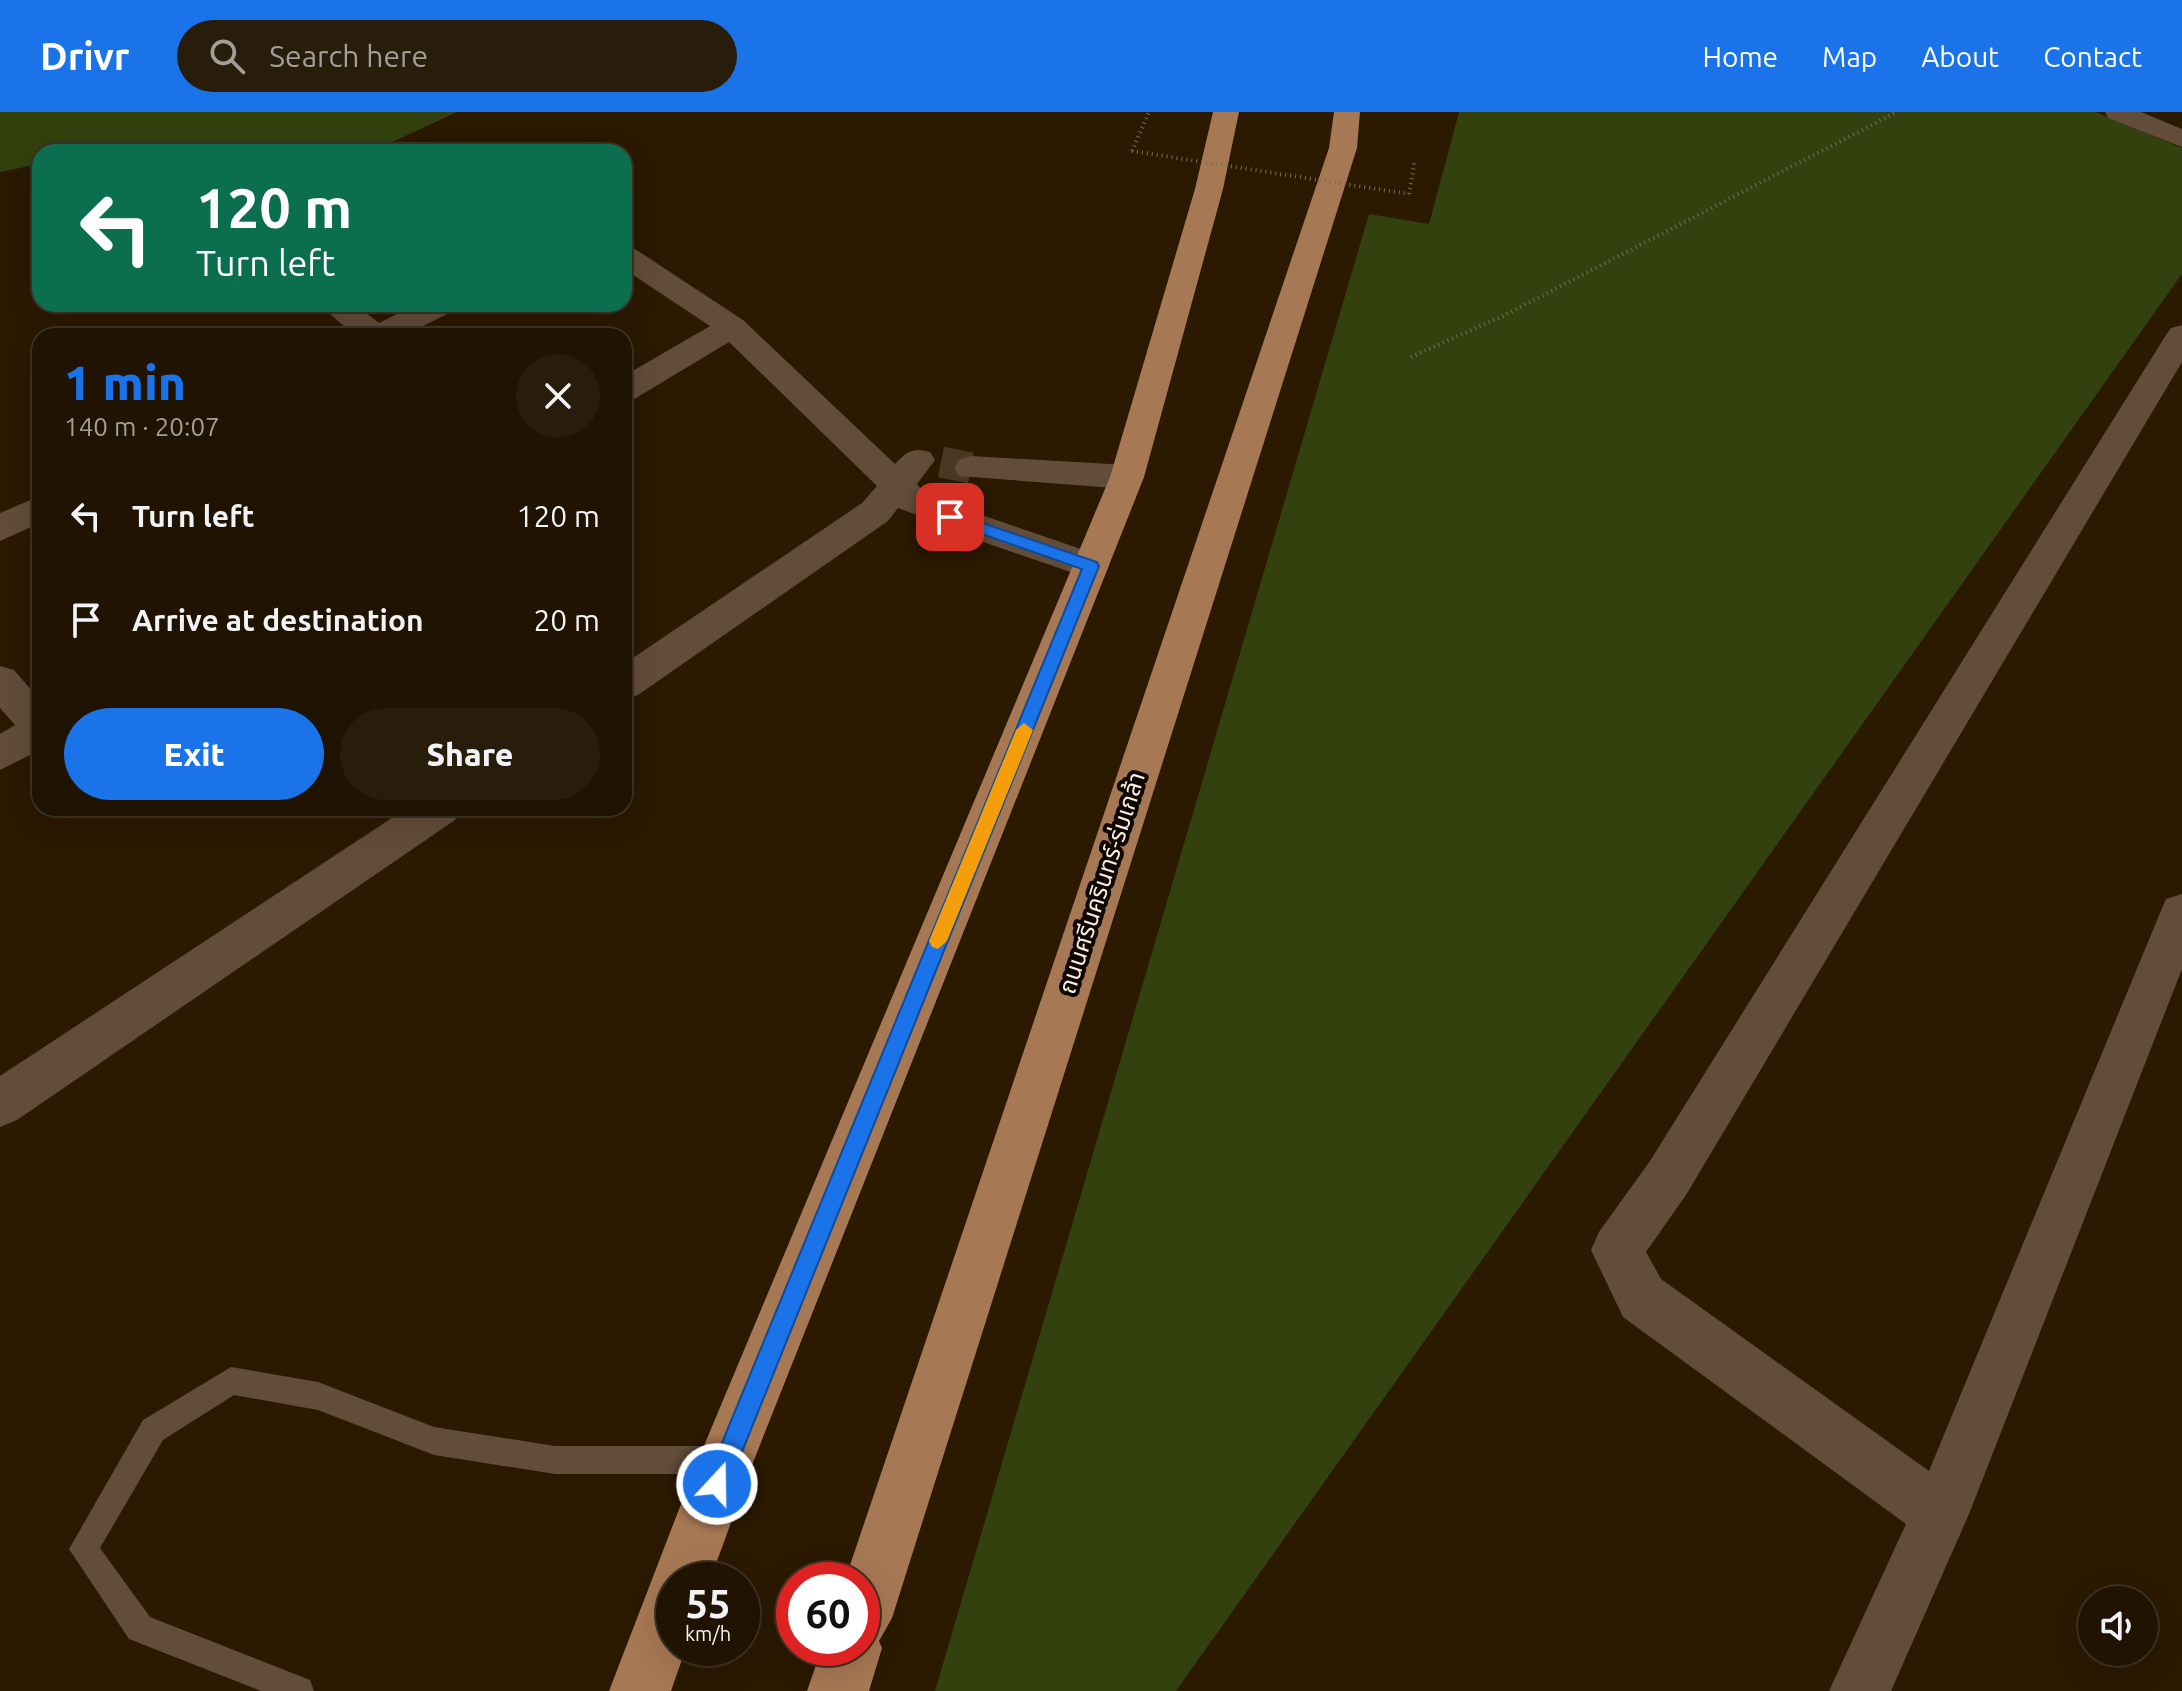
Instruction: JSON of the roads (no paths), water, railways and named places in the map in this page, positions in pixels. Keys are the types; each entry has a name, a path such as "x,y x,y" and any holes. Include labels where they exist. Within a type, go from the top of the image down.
{"main road":[{"path":"688,1562 726,1460 1127,477 1209,189 1226,112"},
{"path":"1209,189 1245,112"},
{"name":"ถนนศรีนครินทร์-ร่มเกล้า","path":"880,1563 1351,124"},
{"path":"640,1691 656,1648"},
{"path":"838,1691 846,1666"}],"street":[{"path":"2118,112 2181,138"},
{"path":"632,260 732,327 866,455 929,475 1127,477"},
{"path":"346,312 366,328"},
{"path":"393,328 426,312"},
{"path":"632,385 732,327"},
{"path":"1940,1514 1642,1298 1617,1250 1668,1178 2182,335"},
{"path":"632,679 837,541 929,475"},
{"path":"0,528 32,512"},
{"path":"950,517 1091,566"},
{"path":"0,681 32,719"},
{"path":"0,754 32,734"},
{"path":"0,1104 428,816"},
{"path":"1860,1691 1940,1514 2182,913"}],"lane":[{"path":"299,1691 140,1628 83,1549 153,1430 231,1381 318,1396 434,1441 555,1460 726,1460"}],"tunnel":[{"path":"941,462 971,468"}]}
